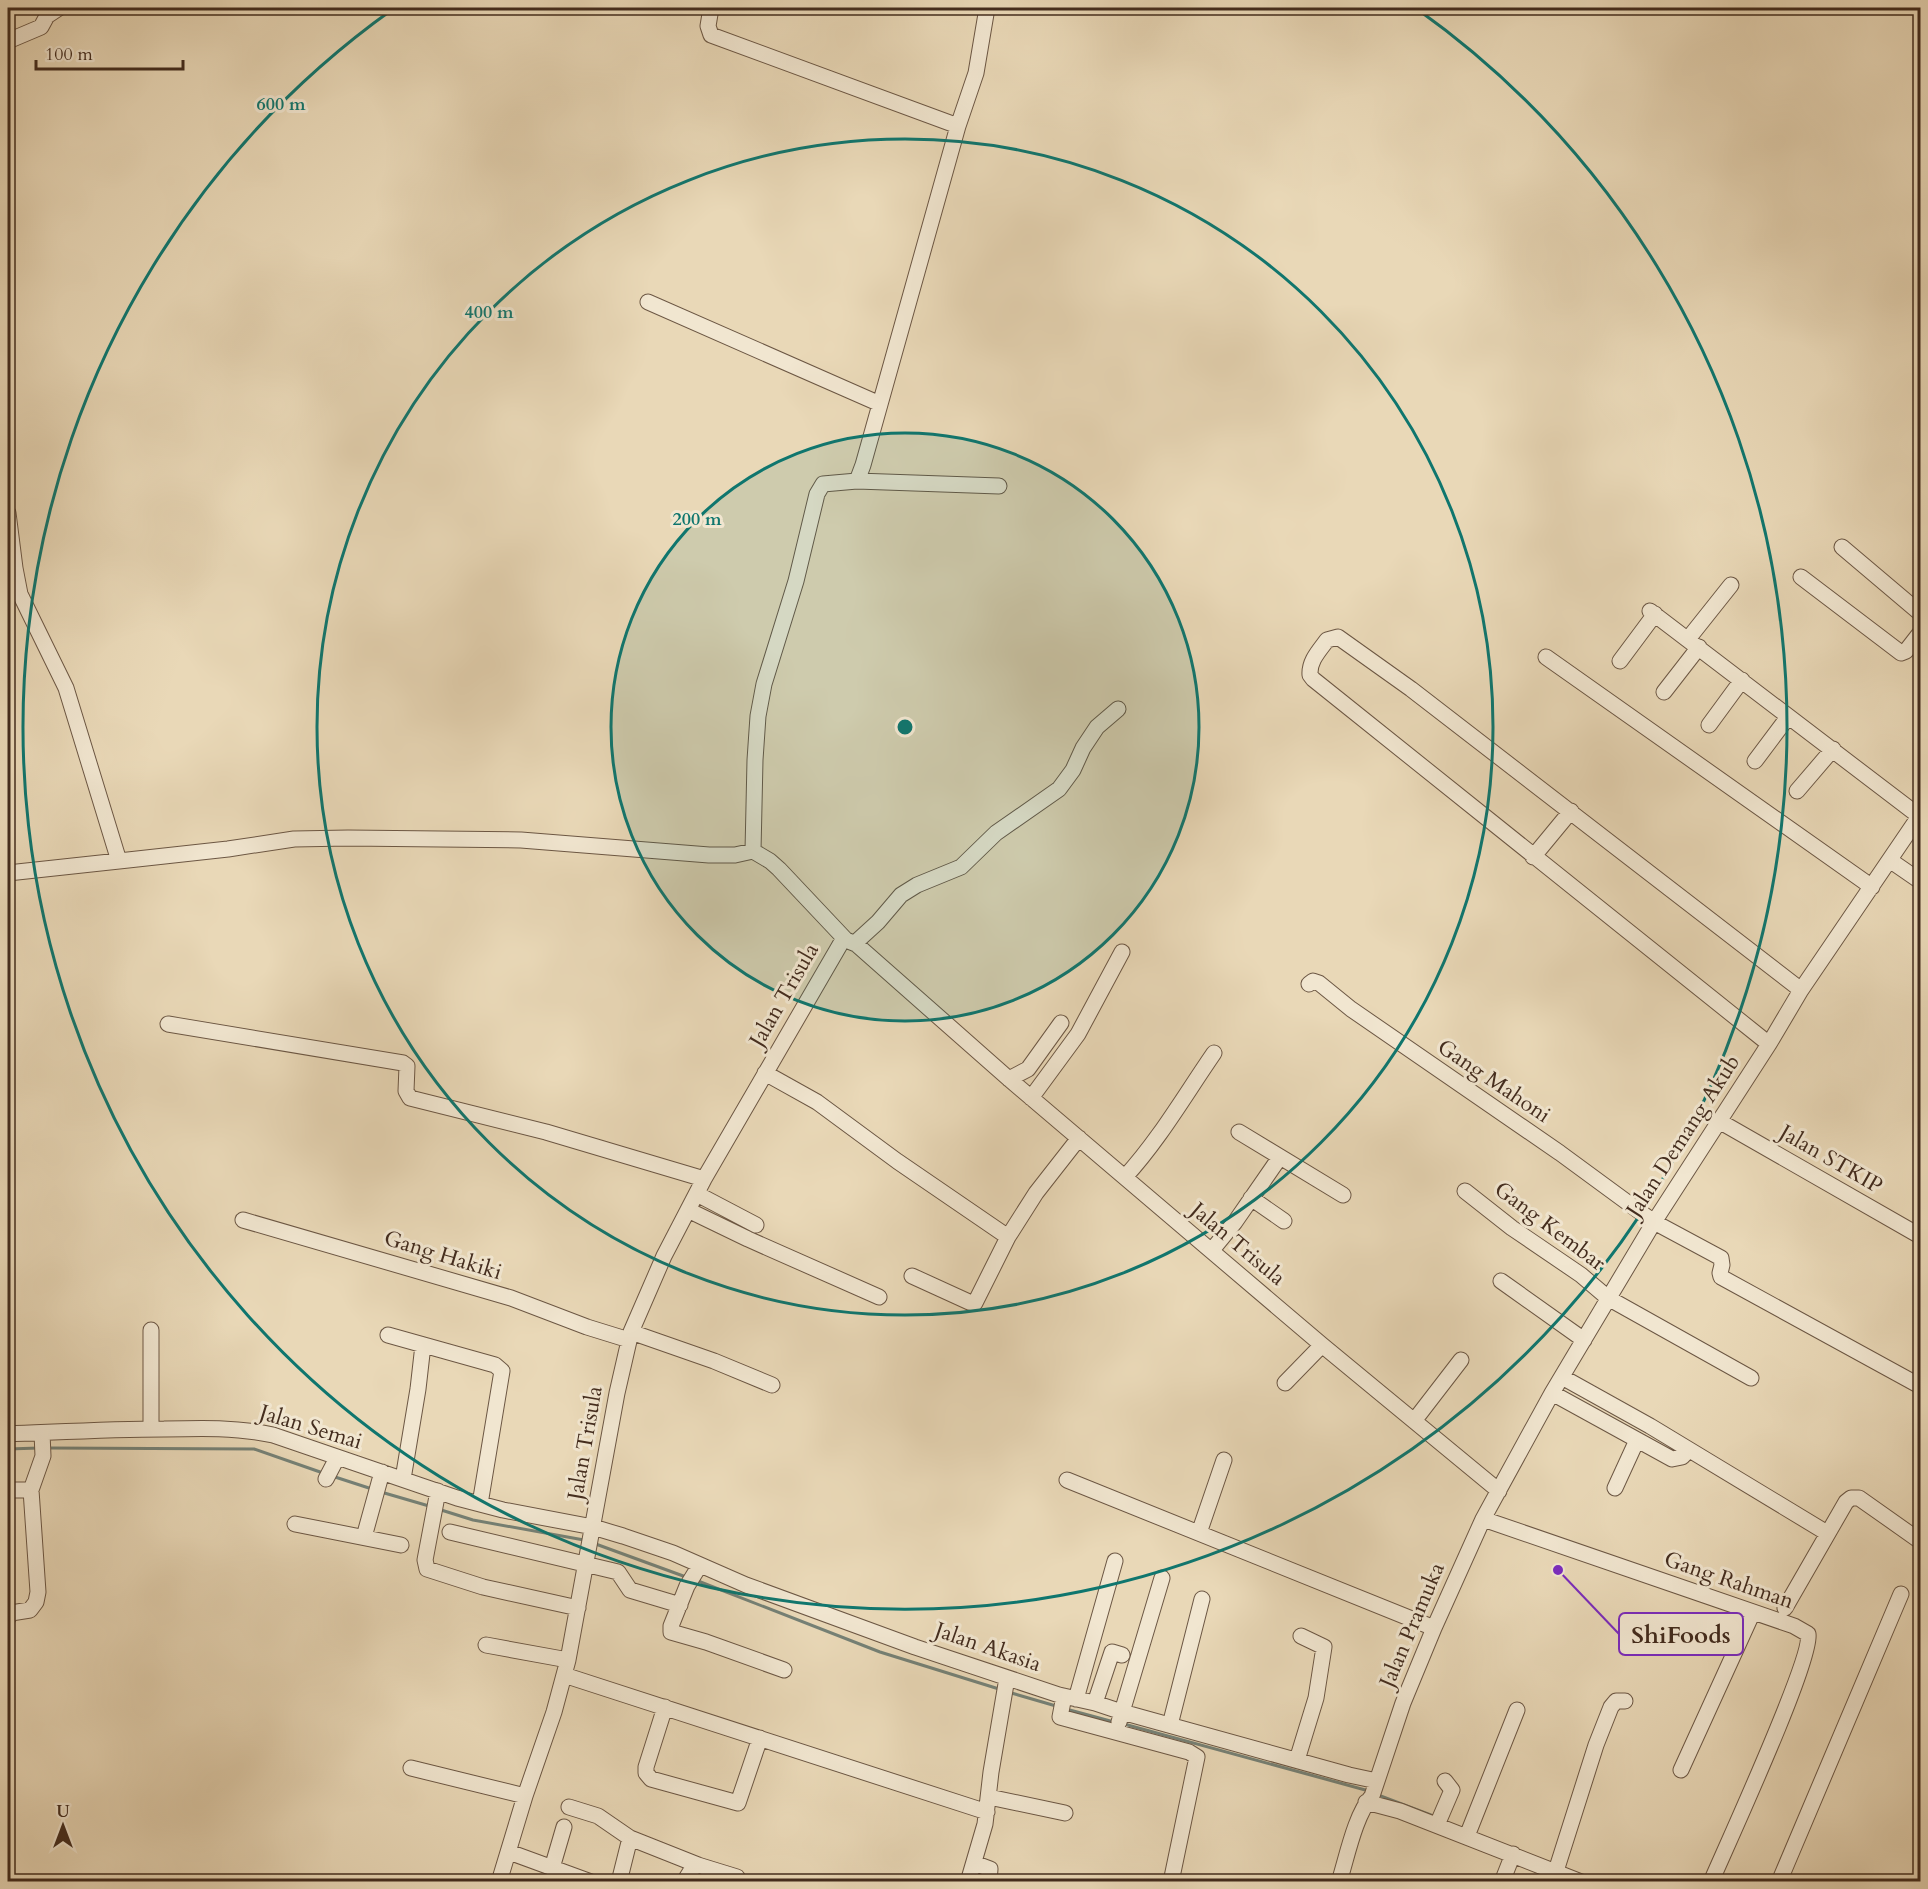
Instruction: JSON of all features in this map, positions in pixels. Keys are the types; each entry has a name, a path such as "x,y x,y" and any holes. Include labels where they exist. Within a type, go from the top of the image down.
{"street":[{"path":"8,41 41,27 47,16 59,8"},
{"path":"711,8 708,26 711,35 958,126"},
{"path":"860,474 958,126 976,73 987,8"},
{"path":"648,302 880,404"},
{"path":"753,852 755,760 758,716 764,684 796,581 817,494 823,484 860,474 999,486"},
{"path":"8,513 20,594 66,688 117,856"},
{"path":"1842,547 1920,613"},
{"path":"1801,577 1900,653 1906,651 1920,633"},
{"path":"1664,692 1731,585"},
{"path":"1620,661 1652,612 1920,816"},
{"path":"1769,1044 1313,679 1310,675 1310,663 1327,640 1338,638 1411,689 1801,990"},
{"path":"1546,657 1872,887"},
{"path":"1709,725 1742,680"},
{"path":"8,873 117,856 228,849 294,839 521,840 708,855 753,852 779,869 850,941 878,922 901,895 917,885 961,867 996,833 1059,789 1073,770 1083,748 1097,727 1118,709"},
{"path":"1755,761 1788,717"},
{"path":"1797,791 1833,749"},
{"path":"1533,857 1571,811"},
{"name":"Jalan Demang Akub","path":"1498,1491 1552,1393 1654,1222 1769,1044 1801,990 1920,816"},
{"path":"1891,861 1920,881"},
{"name":"Jalan Trisula","path":"499,1881 554,1712 568,1660 630,1336 664,1256 704,1179 841,943 850,941 1322,1345 1498,1491"},
{"path":"1031,1098 1078,1034 1122,952"},
{"name":"Gang Mahoni","path":"1309,984 1312,981 1319,983 1351,1009 1560,1153 1654,1222 1721,1258 1721,1277 1920,1386"},
{"path":"1010,1079 1028,1069 1061,1023"},
{"path":"168,1024 403,1063 407,1066 406,1091 410,1098 546,1132 704,1179"},
{"path":"1125,1177 1145,1155 1214,1053"},
{"path":"765,1073 817,1102 1008,1237"},
{"name":"Jalan STKIP","path":"1724,1112 1920,1236"},
{"path":"1239,1132 1343,1195"},
{"path":"912,1276 975,1303 1008,1237 1036,1193 1079,1138"},
{"path":"1212,1250 1280,1157"},
{"name":"Gang Kembar","path":"1465,1191 1512,1228 1581,1275 1608,1298 1751,1378"},
{"path":"697,1194 756,1225"},
{"path":"1251,1198 1284,1221"},
{"path":"688,1210 879,1298"},
{"name":"Gang Hakiki","path":"243,1220 511,1298 588,1327 630,1336 714,1361 772,1385"},
{"path":"1501,1281 1584,1340"},
{"path":"151,1429 152,1329"},
{"path":"388,1335 495,1365 502,1371 480,1504"},
{"path":"403,1479 423,1345"},
{"path":"1285,1383 1322,1345"},
{"path":"1414,1421 1461,1360"},
{"path":"1562,1377 1650,1426 1827,1533"},
{"path":"1552,1393 1672,1458 1682,1457 1688,1451"},
{"name":"Jalan Semai","path":"8,1434 151,1429 248,1430 273,1436 332,1468 380,1478 403,1479 437,1495 592,1534"},
{"path":"8,1618 11,1613 30,1610 36,1602 36,1551 31,1490 42,1456 42,1434"},
{"path":"1615,1488 1637,1440"},
{"path":"1198,1533 1224,1460"},
{"path":"364,1537 380,1478"},
{"path":"1067,1480 1434,1628"},
{"path":"8,1490 31,1490"},
{"name":"Jalan Pramuka","path":"1339,1881 1404,1702 1434,1628 1498,1491"},
{"path":"437,1495 425,1560 427,1569 483,1587 578,1608"},
{"path":"1785,1608 1846,1502 1855,1497 1920,1541"},
{"name":"Gang Rahman","path":"1483,1519 1753,1612 1803,1630 1808,1634 1809,1644 1785,1710 1712,1881"},
{"path":"295,1524 401,1545"},
{"path":"450,1532 618,1572 630,1590 680,1605"},
{"name":"Jalan Akasia","path":"592,1534 668,1551 746,1585 915,1647 1006,1684 1065,1702 1095,1703 1122,1713 1349,1775 1400,1811 1440,1819 1470,1830 1513,1854 1558,1866 1581,1881"},
{"path":"1115,1561 1060,1717 1189,1752 1197,1757 1171,1881"},
{"path":"699,1566 690,1581 671,1626 671,1632 784,1670"},
{"path":"1116,1733 1162,1578"},
{"path":"1779,1881 1900,1594"},
{"path":"1170,1725 1202,1599"},
{"path":"1681,1770 1753,1612"},
{"path":"1297,1760 1316,1698 1324,1647 1301,1636"},
{"path":"486,1645 568,1660"},
{"path":"1095,1703 1112,1652 1122,1655"},
{"path":"564,1676 988,1804 1065,1813"},
{"path":"968,1881 986,1824 1006,1684"},
{"path":"1558,1866 1596,1745 1611,1707 1616,1701 1625,1701"},
{"path":"665,1707 646,1767 646,1773 651,1779 738,1803 760,1737"},
{"path":"1470,1830 1517,1710"},
{"path":"411,1768 525,1796"},
{"path":"1440,1819 1452,1790 1444,1781"},
{"path":"569,1807 598,1816 630,1838 698,1865 737,1877"},
{"path":"552,1868 564,1827"},
{"path":"619,1881 630,1838"},
{"path":"509,1852 591,1881"},
{"path":"1502,1881 1513,1854"},
{"path":"974,1863 990,1869 989,1881"},
{"path":"684,1881 692,1869 698,1865"}],"waterway":[{"path":"8,1449 39,1448"},
{"path":"49,1448 254,1449 323,1473"},
{"path":"332,1476 372,1489"},
{"path":"381,1492 429,1506"},
{"path":"438,1509 473,1520 584,1540"},
{"path":"593,1543 686,1577"},
{"path":"698,1581 880,1652 999,1689"},
{"path":"1008,1692 1056,1706"},
{"path":"1066,1709 1114,1722"},
{"path":"1124,1724 1369,1791"},
{"path":"1378,1795 1436,1817"},
{"path":"1584,1877 1597,1882"}],"place":[{"name":"ShiFoods","path":"1558,1570"}]}
